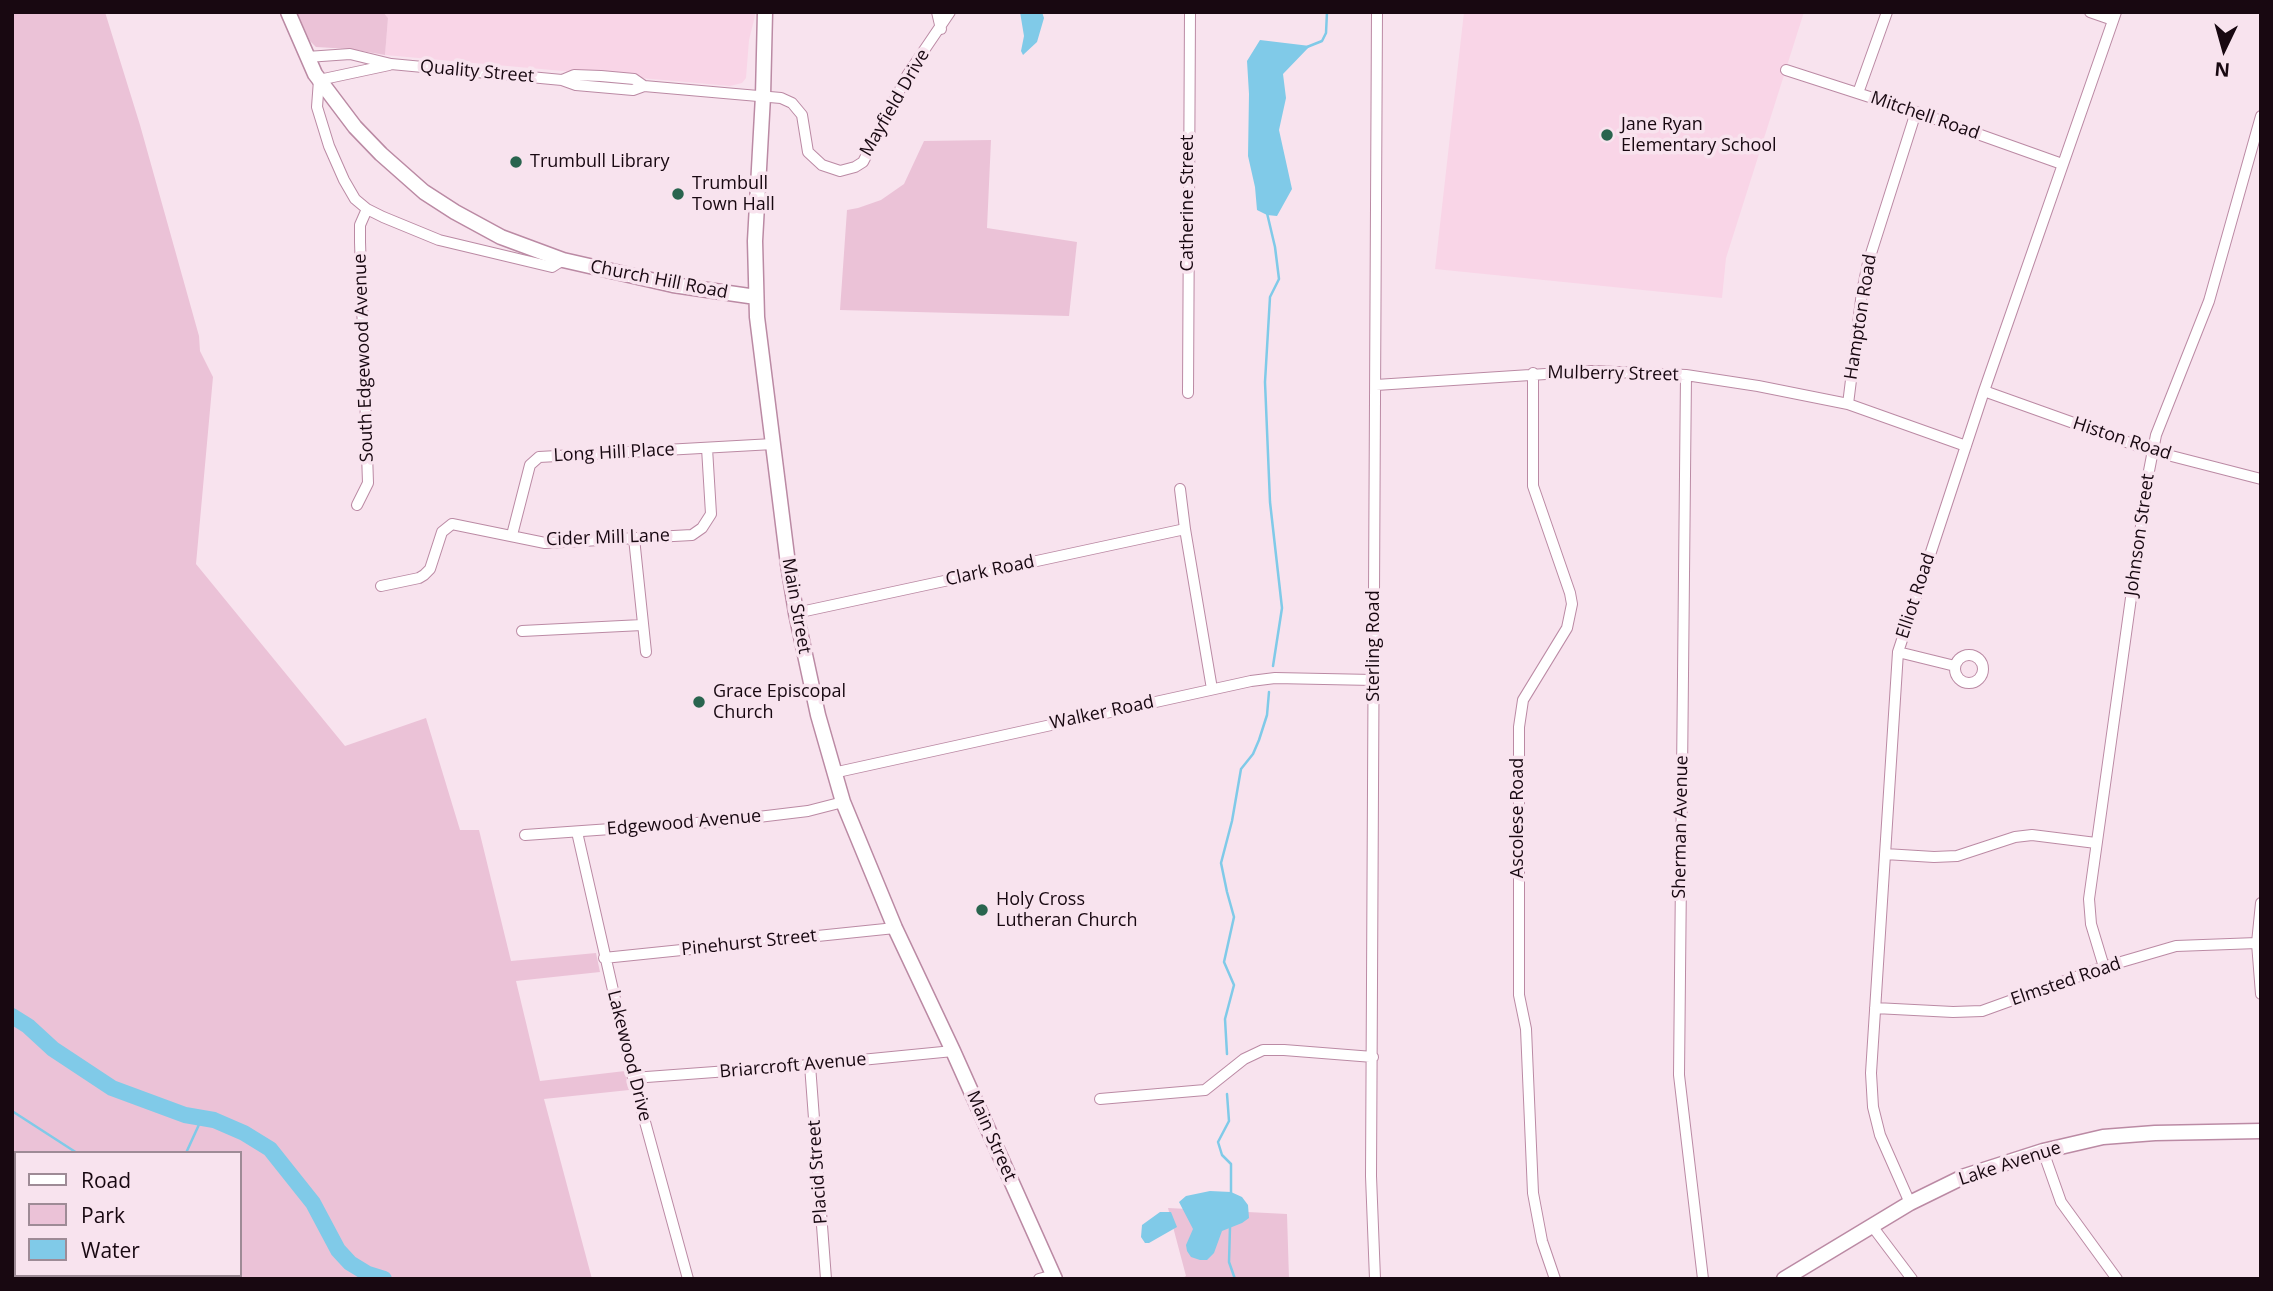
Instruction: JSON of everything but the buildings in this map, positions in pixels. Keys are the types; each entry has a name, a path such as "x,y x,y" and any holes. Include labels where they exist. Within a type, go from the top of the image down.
{"main road":[{"name":"Church Hill Road","path":"288,12 319,80 370,143 424,192 480,227 563,260 690,288 756,297"},
{"name":"Main Street","path":"765,12 756,222 756,297 796,613 842,802 895,929 1054,1277"},
{"name":"Lake Avenue","path":"1784,1279 1910,1203 1965,1176 2043,1151 2116,1136 2261,1130"}],"street":[{"path":"937,12 941,29"},
{"name":"Mayfield Drive","path":"763,96 781,99 797,108 802,115 808,152 814,159 840,171 855,167 867,156 908,74 950,12"},
{"name":"Catherine Street","path":"1188,393 1190,12"},
{"name":"Sterling Road","path":"1375,1279 1371,1176 1377,12"},
{"path":"1858,93 1886,12"},
{"path":"2090,12 2114,16"},
{"name":"Elliot Road","path":"1910,1203 1880,1135 1873,1107 1871,1073 1898,652 1984,391 2114,16"},
{"name":"Quality Street","path":"307,57 350,54 391,64 562,80 570,84 601,81 633,90 644,86 763,96"},
{"name":"Quality Street","path":"319,80 391,64"},
{"name":"Mitchell Road","path":"1786,70 1916,112 2062,164"},
{"name":"Church Hill Road","path":"319,80 317,107 329,146 350,191 367,209 439,240 552,267 563,260"},
{"name":"Hampton Road","path":"1916,112 1868,263 1848,404 1966,446"},
{"name":"Johnson Street","path":"2104,967 2091,924 2089,899 2152,451 2209,300 2261,116"},
{"name":"South Edgewood Avenue","path":"357,505 368,483 360,242 360,225 367,209"},
{"name":"Mulberry Street","path":"1376,385 1592,371 1686,375 1848,404"},
{"name":"Ascolese Road","path":"1533,373 1533,486 1572,604 1567,628 1523,700 1519,727 1519,995 1526,1028 1533,1192 1542,1241 1555,1279"},
{"name":"Sherman Avenue","path":"1686,375 1679,1075 1703,1279"},
{"name":"Histon Road","path":"1984,391 2152,451 2261,480"},
{"name":"Long Hill Place","path":"512,535 530,465 539,457 773,444"},
{"name":"Cider Mill Lane","path":"381,586 424,575 430,569 442,532 452,523 545,542 692,535 702,528 711,514 707,448"},
{"path":"1180,489 1212,689"},
{"name":"Clark Road","path":"796,613 1185,529"},
{"path":"634,538 646,652"},
{"path":"522,631 642,625"},
{"path":"1898,652 1955,666"},
{"name":"Walker Road","path":"833,773 1212,689 1275,678 1373,680"},
{"name":"Edgewood Avenue","path":"525,835 772,816 842,802"},
{"name":"Lakewood Drive","path":"577,832 633,1078 688,1279"},
{"path":"1885,854 1947,857 1969,853 2015,837 2032,835 2096,843"},
{"path":"2261,903 2257,943 2261,994"},
{"name":"Pinehurst Street","path":"604,958 895,929"},
{"name":"Elmsted Road","path":"1875,1008 1982,1011 2104,967 2176,947 2257,943"},
{"path":"1100,1099 1205,1090 1244,1059 1263,1050 1373,1057"},
{"name":"Briarcroft Avenue","path":"633,1078 953,1051"},
{"name":"Placid Street","path":"810,1065 827,1279"},
{"path":"2043,1151 2061,1202 2117,1279"},
{"path":"1872,1226 1912,1279"},
{"path":"1039,1279 1054,1277"}],"shaded area":[{"path":"383,12 755,12 755,16 749,40 746,78 742,83 730,86 385,55 388,18"},
{"name":"Jane Ryan Elementary School","path":"1464,12 1804,12 1726,258 1722,298 1435,269"}],"green space":[{"path":"12,12 105,12 140,125 199,336 200,351 213,377 196,564 345,746 426,718 460,830 479,830 511,961 596,953 600,972 516,981 540,1081 625,1071 629,1090 544,1099 592,1279 12,1279"},
{"path":"297,12 383,12 388,18 385,55 316,47 310,41"},
{"path":"991,140 987,228 1077,242 1069,316 840,310 847,210 881,200 904,184 924,141"},
{"path":"1168,1208 1287,1214 1289,1279 1181,1279 1186,1276"}],"water":[{"path":"1020,12 1042,12 1044,18 1037,42 1023,55 1021,51 1024,36"},
{"path":"1260,40 1310,46 1283,74 1286,98 1279,130 1292,189 1277,216 1257,210 1248,156 1247,61"},
{"path":"1210,1191 1231,1192 1242,1197 1248,1205 1249,1218 1222,1231 1214,1253 1207,1260 1200,1260 1191,1257 1187,1251 1186,1245 1193,1229 1179,1202 1186,1196"},
{"path":"1160,1212 1171,1212 1177,1227 1145,1243 1141,1237 1142,1225"}],"waterway":[{"path":"1307,47 1322,41 1326,33 1327,12"},
{"path":"1267,213 1279,279 1270,297 1265,382 1270,502 1282,608 1273,666"},
{"path":"1227,1054 1225,1019 1234,985 1224,962 1234,917 1221,863 1241,769 1253,754 1259,740 1267,715 1269,692"},
{"path":"12,1016 28,1026 53,1049 112,1088 185,1115 214,1120 244,1133 270,1149 313,1203 338,1250 350,1263 368,1274 384,1279"},
{"path":"1227,1094 1229,1121 1218,1142 1222,1155 1231,1164 1231,1196"},
{"path":"12,1111 74,1151"},
{"path":"187,1151 202,1118"},
{"path":"1230,1227 1229,1262 1235,1279"}],"place":[{"name":"Jane Ryan Elementary School","path":"1607,135"},
{"name":"Trumbull Library","path":"516,162"},
{"name":"Trumbull Town Hall","path":"678,194"},
{"name":"Grace Episcopal Church","path":"699,702"},
{"name":"Holy Cross Lutheran Church","path":"982,910"}]}
